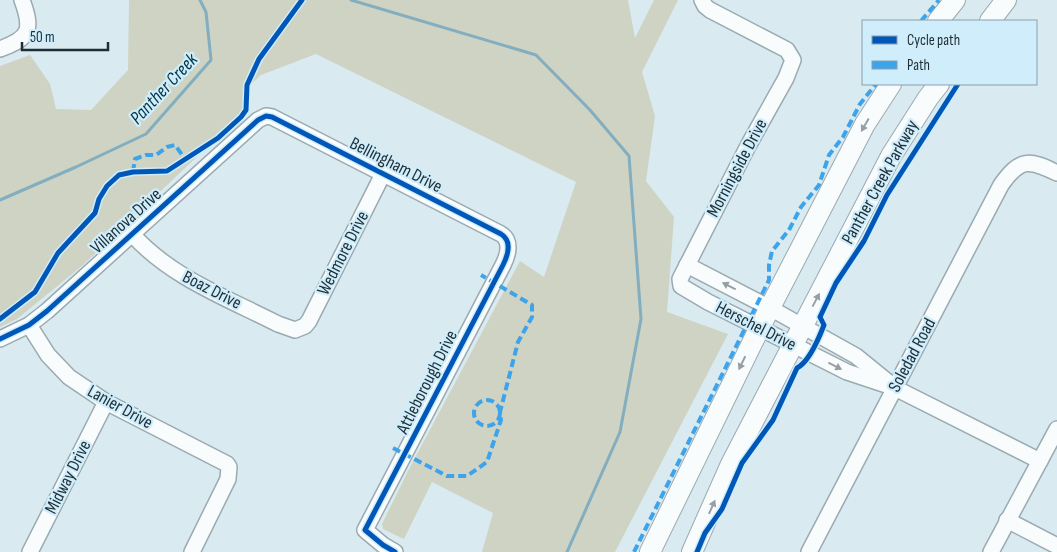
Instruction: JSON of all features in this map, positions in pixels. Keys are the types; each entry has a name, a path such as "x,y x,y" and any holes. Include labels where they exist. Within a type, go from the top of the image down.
{"main road":[{"path":"939,20 955,0"},
{"path":"991,20 1006,0"},
{"path":"650,552 760,327 865,124 890,85"},
{"name":"Panther Creek Parkway","path":"692,552 731,464 791,345 891,156 938,85"}],"street":[{"path":"0,49 22,38 28,28 28,18 22,0"},
{"name":"Morningside Drive","path":"680,279 748,146 790,70 792,58 784,48 710,10 702,0"},
{"name":"Bellingham Drive","path":"266,116 272,117 501,234 505,237 508,244"},
{"name":"Villanova Drive","path":"0,339 29,325 47,311 258,120 266,116"},
{"name":"Soledad Road","path":"809,552 1001,185 1012,170 1022,164 1040,165 1057,173"},
{"name":"Wedmore Drive","path":"300,328 305,326 313,312 383,174"},
{"name":"Boaz Drive","path":"132,234 154,257 179,273 288,328 295,330 300,328"},
{"name":"Attleborough Drive","path":"395,552 365,530 503,265 508,244"},
{"name":"Herschel Drive","path":"687,265 856,356 895,388"},
{"name":"Herschel Drive","path":"680,279 680,283 684,288 791,345 847,372 895,388 1040,461"},
{"name":"Lanier Drive","path":"29,325 48,355 70,377 106,402 220,460 229,467 226,483 192,552"},
{"name":"Midway Drive","path":"30,552 106,402"},
{"path":"991,552 1057,429"},
{"path":"1007,520 1057,546"}],"green space":[{"path":"129,0 628,0 635,38 654,0 678,0 642,72 655,116 646,181 674,217 667,312 728,334 615,552 482,552 493,513 432,482 404,539 383,529 382,524 408,471 520,261 544,277 576,182 316,54 261,75 245,90 246,110 83,265 17,319 0,327 0,66 30,55 50,84 56,109 91,110 128,70"}],"waterway":[{"name":"Panther Creek","path":"0,200 146,134 211,60 206,12 200,0"},
{"path":"351,0 536,55 590,110 629,156 641,319 620,432 567,552"}],"marked path":[{"path":"922,20 939,0"},
{"path":"634,552 769,280 769,265 772,251 789,230 801,207 819,185 829,155 843,137 860,104 875,85"},
{"path":"133,172 135,159 146,155 156,155 167,147 175,145 185,159"},
{"path":"393,448 447,476 467,476 487,462 501,420 500,412 518,342 532,317 532,305 481,275"},
{"path":"487,400 496,404 500,413 496,422 487,426 478,422 474,413 478,404 487,400"}],"cycle path":[{"path":"0,319 35,292 58,253 95,213 99,199 107,186 119,175 133,172 167,171 218,138 241,117 246,110 247,85 259,59 302,0"},
{"path":"697,552 705,533 722,509 742,463 773,420 797,368 806,361 813,349 824,325 820,317 836,283 864,241 887,195 957,85"},
{"path":"0,339 29,325 47,311 258,120 266,116 272,117 501,234 508,244 505,261 365,530 395,552"}]}
